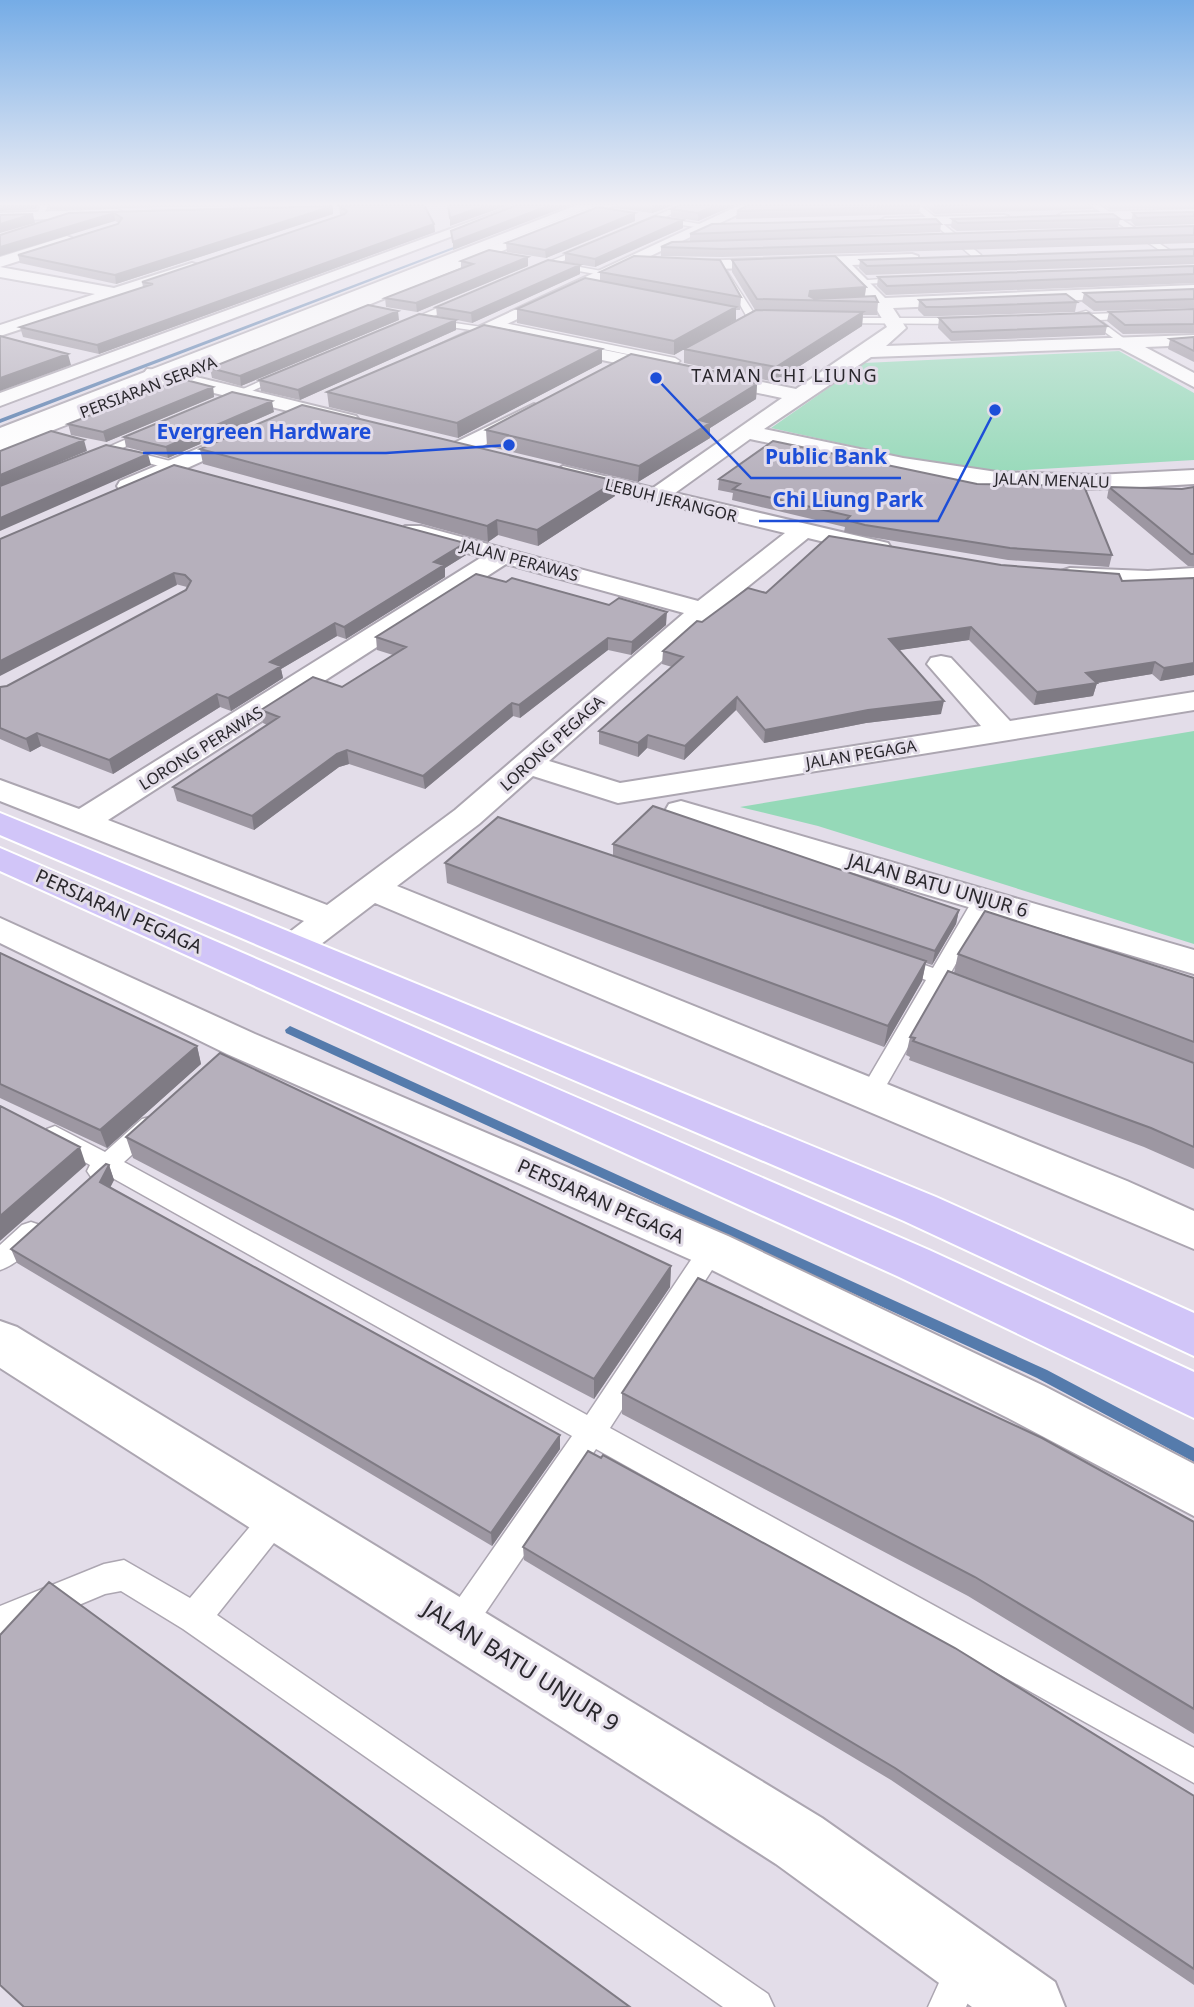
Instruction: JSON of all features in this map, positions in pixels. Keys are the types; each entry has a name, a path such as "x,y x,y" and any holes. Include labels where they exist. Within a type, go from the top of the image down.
{"main road":[{"name":"PERSIARAN PEGAGA","path":"0,823 920,1209 1194,1335"},
{"name":"PERSIARAN PEGAGA","path":"0,859 774,1202 1194,1396"},
{"path":"260,973 295,946"},
{"path":"774,1202 807,1162"}],"street":[{"path":"0,331 98,299"},
{"path":"0,400 276,299"},
{"name":"PERSIARAN SERAYA","path":"0,409 297,299"},
{"name":"PERSIARAN SERAYA","path":"0,445 163,376 366,299"},
{"name":"PERSIARAN SERAYA","path":"0,435 373,299"},
{"path":"421,357 554,299"},
{"path":"656,496 888,337 897,328 896,323 873,299"},
{"path":"877,304 987,299"},
{"path":"216,305 243,311"},
{"path":"488,327 628,360 669,365 799,396"},
{"path":"0,340 25,346"},
{"path":"867,352 1194,340"},
{"path":"1122,342 1194,381"},
{"path":"63,354 101,363"},
{"path":"605,372 628,360"},
{"path":"163,376 376,426"},
{"path":"112,494 327,398"},
{"path":"462,448 557,398"},
{"name":"JALAN MENALU","path":"746,432 950,473 998,479 1108,483 1194,477"},
{"path":"437,442 488,455"},
{"path":"174,466 214,477"},
{"name":"LEBUH JERANGOR","path":"540,468 801,532 900,553"},
{"name":"JALAN PERAWAS","path":"384,523 703,610"},
{"name":"LORONG PEGAGA","path":"295,946 372,889 480,821 549,745 703,610 801,532"},
{"name":"LORONG PERAWAS","path":"82,822 326,670 503,555"},
{"path":"1054,575 1148,579 1194,576"},
{"path":"940,664 1002,731"},
{"name":"JALAN PEGAGA","path":"530,765 618,793 1194,701"},
{"path":"0,790 331,919"},
{"name":"JALAN BATU UNJUR 6","path":"681,811 1194,962"},
{"path":"372,889 1194,1231"},
{"name":"PERSIARAN PEGAGA","path":"0,929 230,1053 712,1249 1026,1402 1194,1492"},
{"name":"JALAN BATU UNJUR 9","path":"0,1342 799,1841 957,1985 1030,2007"}],"lane":[{"path":"392,329 467,299"},
{"path":"741,299 750,314"},
{"path":"1067,299 1122,342"},
{"path":"355,306 380,311"},
{"path":"393,313 418,319 488,327 669,365 686,355"},
{"path":"1050,318 1194,313"},
{"path":"719,337 750,314"},
{"path":"738,316 763,314"},
{"path":"817,320 896,323 982,321"},
{"path":"215,404 290,372"},
{"path":"73,464 156,429"},
{"path":"36,431 60,438"},
{"path":"85,444 174,466"},
{"path":"870,1094 984,898"},
{"path":"875,954 989,996"},
{"path":"79,1189 169,1108"},
{"path":"36,1126 108,1163 590,1434 1194,1766"},
{"path":"0,1260 49,1216"},
{"path":"458,1626 590,1434 712,1249"},
{"path":"194,1618 279,1514"},
{"path":"0,1622 104,1579 124,1575 194,1618 754,2007"}],"green space":[{"path":"1119,351 1194,393 1194,460 976,473 771,428 864,363"},
{"path":"1194,731 1194,944 818,826 740,807"}],"building":[{"path":"108,299 226,299 97,345 20,327"},
{"path":"389,299 427,299 416,303"},
{"path":"456,299 504,299 471,313 436,307"},
{"path":"540,299 693,299 736,307 674,341 517,309"},
{"path":"757,299 876,299 878,302"},
{"path":"1072,299 1077,302 926,307 919,300"},
{"path":"1092,299 1194,299 1194,299 1096,302"},
{"path":"368,305 398,311 240,376 210,368"},
{"path":"1194,309 1194,324 1125,325 1109,312"},
{"path":"756,310 863,312 776,367 684,349"},
{"path":"1089,313 1107,326 952,332 939,318"},
{"path":"419,314 456,320 298,390 259,380"},
{"path":"484,325 602,349 457,423 327,392"},
{"path":"0,336 68,354 0,378"},
{"path":"1194,337 1194,351 1170,339"},
{"path":"631,354 756,380 751,383 757,384 699,420 710,423 639,466 486,430"},
{"path":"182,379 213,387 103,432 68,424"},
{"path":"232,392 272,401 166,447 124,437"},
{"path":"302,405 616,481 537,530 497,520 487,526 200,449"},
{"path":"51,431 84,440 0,475 0,451"},
{"path":"773,441 977,484 1084,486 1112,555 1010,548 865,525 846,520 850,516 733,489 740,484 719,479"},
{"path":"106,445 148,454 0,518 0,486"},
{"path":"174,465 465,543 434,562 444,565 344,627 335,623 270,662 281,666 228,698 217,694 109,760 37,733 26,739 0,728 0,687 7,686 186,590 191,581 185,575 174,573 0,661 0,539"},
{"path":"1109,487 1194,487 1194,554 1191,554"},
{"path":"829,536 1001,565 1119,574 1122,581 1194,578 1194,663 1164,668 1155,662 1086,673 1097,683 1037,692 971,627 889,639 944,701 868,710 765,730 737,697 685,746 648,735 638,743 599,731 683,657 663,651 697,621 702,622 748,588 766,593"},
{"path":"476,574 506,582 512,578 609,605 619,598 667,612 632,642 608,638 519,705 512,703 423,776 347,750 337,754 252,816 173,787 279,717 261,710 313,677 342,687 406,647 376,637"},
{"path":"653,806 959,910 935,951 613,844"},
{"path":"498,817 926,961 888,1026 445,863"},
{"path":"985,911 1194,978 1194,1042 958,954"},
{"path":"0,953 197,1046 100,1130 0,1084"},
{"path":"948,971 1194,1063 1194,1147 1151,1128 913,1041 915,1038 910,1037"},
{"path":"220,1053 671,1266 594,1379 126,1137"},
{"path":"0,1106 80,1147 0,1216"},
{"path":"106,1164 109,1165 100,1182 560,1435 491,1533 11,1249"},
{"path":"698,1278 1042,1438 1194,1522 1194,1709 975,1577 622,1393"},
{"path":"588,1451 601,1458 603,1455 955,1648 1194,1796 1194,1969 895,1768 523,1547"},
{"path":"49,1582 630,2007 24,2007 0,1985 0,1635"}],"waterway":[{"path":"0,421 321,299"},
{"path":"290,1030 1042,1374 1194,1455"}],"place":[{"name":"Public Bank","path":"656,378"},
{"name":"Chi Liung Park","path":"995,410"},
{"name":"Evergreen Hardware","path":"509,445"}],"district":[{"name":"TAMAN CHI LIUNG","path":"785,376"}]}
